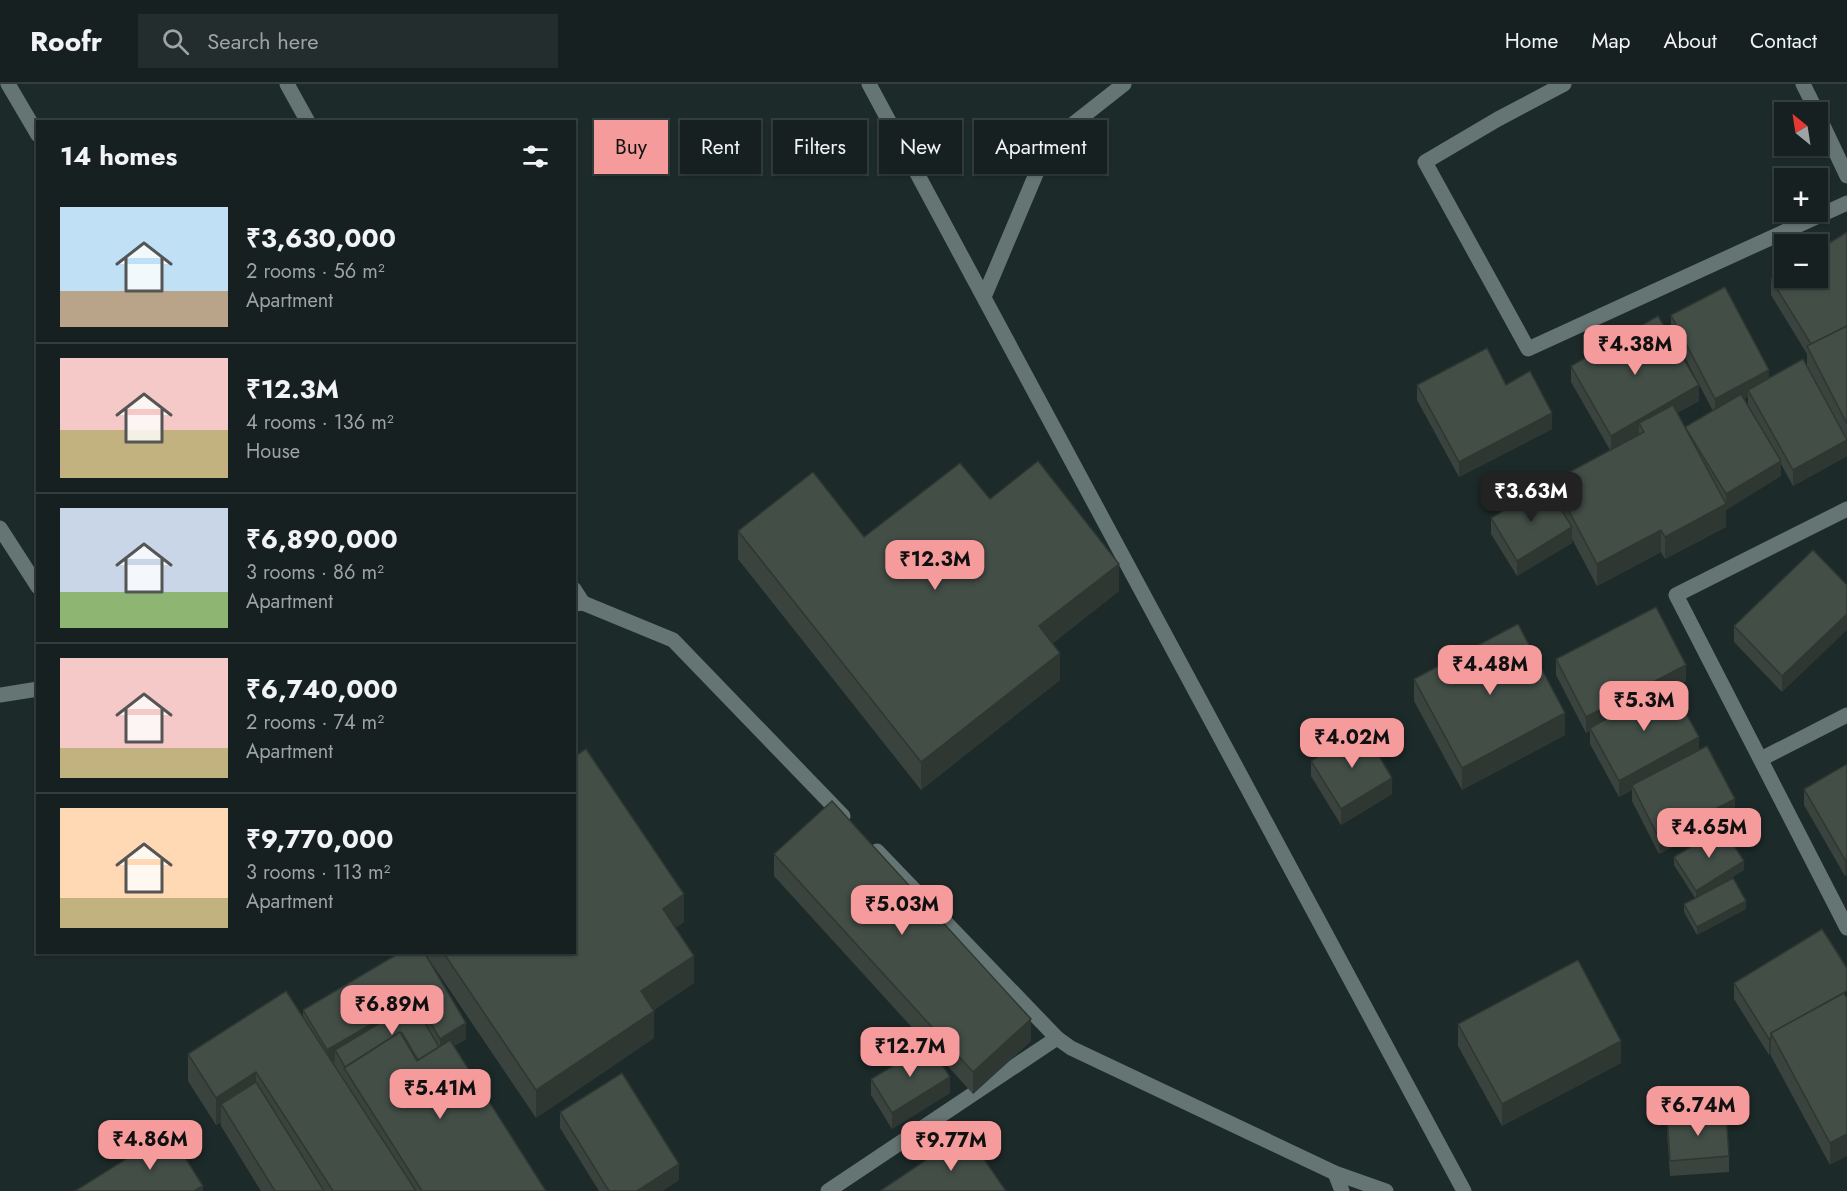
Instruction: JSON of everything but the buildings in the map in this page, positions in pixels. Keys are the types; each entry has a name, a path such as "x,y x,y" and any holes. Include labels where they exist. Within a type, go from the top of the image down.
{"street":[{"path":"8,84 36,132"},
{"path":"287,84 307,120"},
{"path":"869,84 1464,1191"},
{"path":"984,297 1049,142 1124,84"},
{"path":"1564,84 1425,162 1528,349 1847,203"},
{"path":"1803,84 1811,102"},
{"path":"1828,137 1847,176"},
{"path":"1847,509 1676,595 1847,927"},
{"path":"0,528 36,584"},
{"path":"578,603 673,640 853,826"},
{"path":"0,695 36,689"},
{"path":"1761,759 1847,715"},
{"path":"869,843 1057,1038 1071,1048 1335,1173 1386,1191"},
{"path":"828,1191 1057,1038"},
{"path":"1335,1173 1342,1191"}]}
